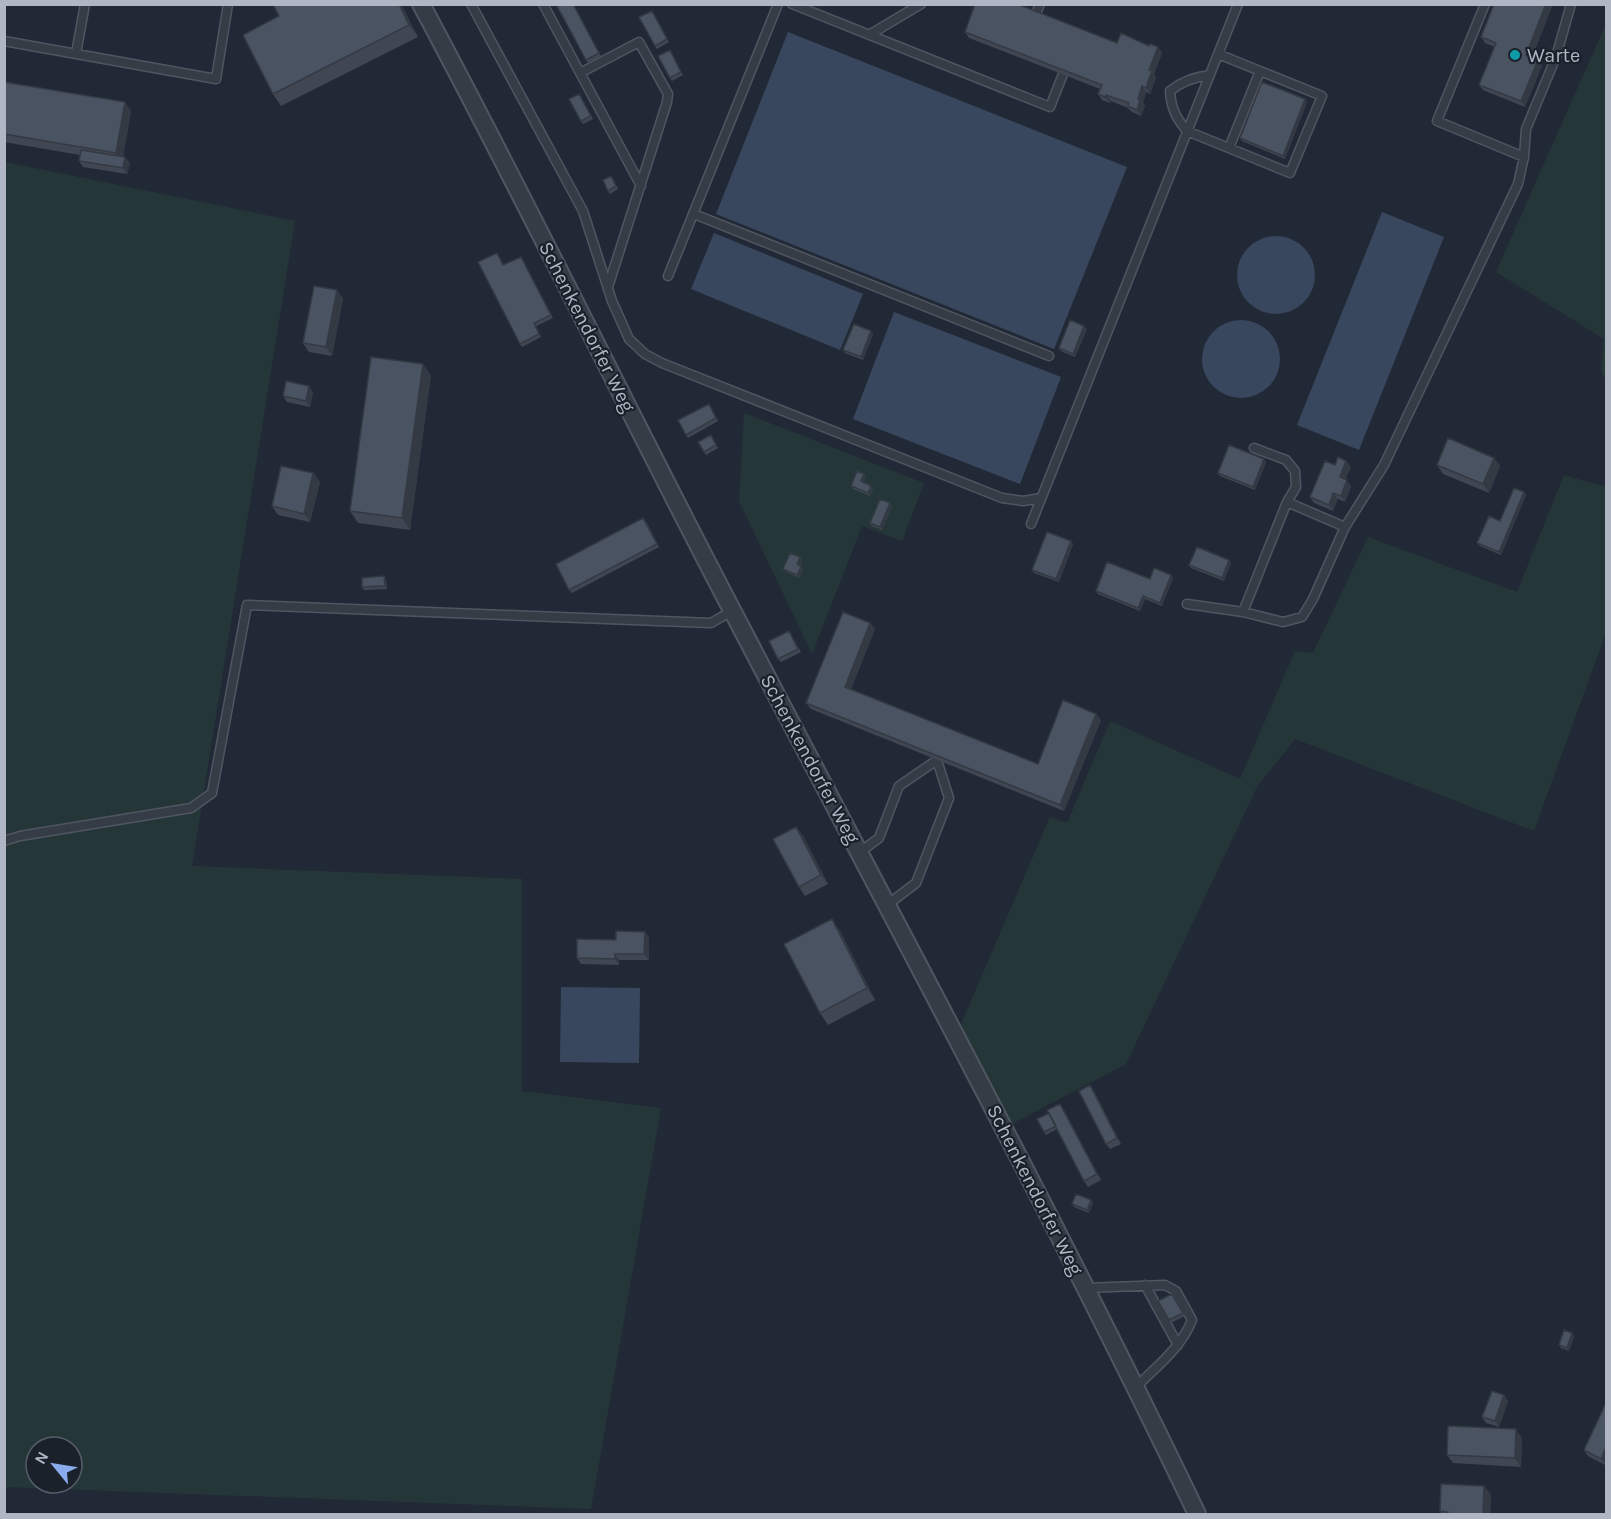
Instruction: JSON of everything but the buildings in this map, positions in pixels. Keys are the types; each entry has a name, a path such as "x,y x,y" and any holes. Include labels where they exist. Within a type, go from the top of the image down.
{"street":[{"name":"Schenkendorfer Weg","path":"421,4 480,115 732,611 860,852 1136,1387 1197,1515"}],"lane":[{"path":"76,54 85,4"},
{"path":"4,41 216,80 228,4"},
{"path":"471,4 583,211 608,287 629,339 645,354 662,363 1002,498 1023,501 1041,498"},
{"path":"543,4 640,186"},
{"path":"668,276 778,4"},
{"path":"792,4 1050,107 1063,74"},
{"path":"869,35 921,4"},
{"path":"1035,16 1040,4"},
{"path":"1031,524 1238,4"},
{"path":"1485,4 1437,121 1524,157"},
{"path":"1187,604 1243,612 1283,622 1302,617 1313,599 1345,526 1384,465 1518,184 1524,157 1526,129 1556,57 1571,4"},
{"path":"580,74 639,42 668,94 608,287"},
{"path":"1210,75 1180,83 1170,92 1171,107 1178,120 1187,131 1290,173 1322,96 1218,54"},
{"path":"1229,148 1260,71"},
{"path":"694,214 1049,356"},
{"path":"1243,612 1287,502 1296,487 1295,471 1286,460 1254,447"},
{"path":"1287,502 1345,526"},
{"path":"4,841 20,836 191,808 212,793 247,605 711,623 732,611"},
{"path":"860,852 879,838 899,786 937,760 949,798 916,883 887,905"},
{"path":"1145,1285 1178,1345"},
{"path":"1085,1288 1165,1285 1176,1291 1192,1320 1186,1335 1178,1345 1136,1387"}],"shaded area":[{"path":"1606,24 1606,380 1601,371 1604,339 1496,272"},
{"path":"5,162 295,221 192,866 522,879 522,1091 661,1108 591,1509 84,1490 84,1435 24,1435 24,1488 5,1487"},
{"path":"744,413 924,483 902,541 862,526 812,654 739,501"},
{"path":"1564,475 1606,487 1606,633 1534,831 1295,739 1257,787 1126,1064 1010,1125 959,1029 1050,817 1067,823 1110,721 1240,779 1295,651 1313,653 1368,537 1517,592"}],"water":[{"path":"788,32 1127,167 1054,349 716,214"},
{"path":"1382,212 1444,237 1359,450 1297,425"},
{"path":"714,233 863,294 840,350 691,289"},
{"path":"1276,236 1291,239 1303,248 1312,260 1315,275 1312,290 1303,302 1291,311 1276,314 1261,311 1249,302 1240,290 1237,275 1240,260 1249,248 1261,239"},
{"path":"894,312 1061,377 1020,484 853,419"},
{"path":"1241,320 1256,323 1273,337 1280,359 1277,374 1263,391 1241,398 1226,395 1209,381 1202,359 1205,344 1219,327"},
{"path":"561,987 640,988 639,1063 560,1062"}],"place":[{"name":"Warte","path":"1515,55"}]}
